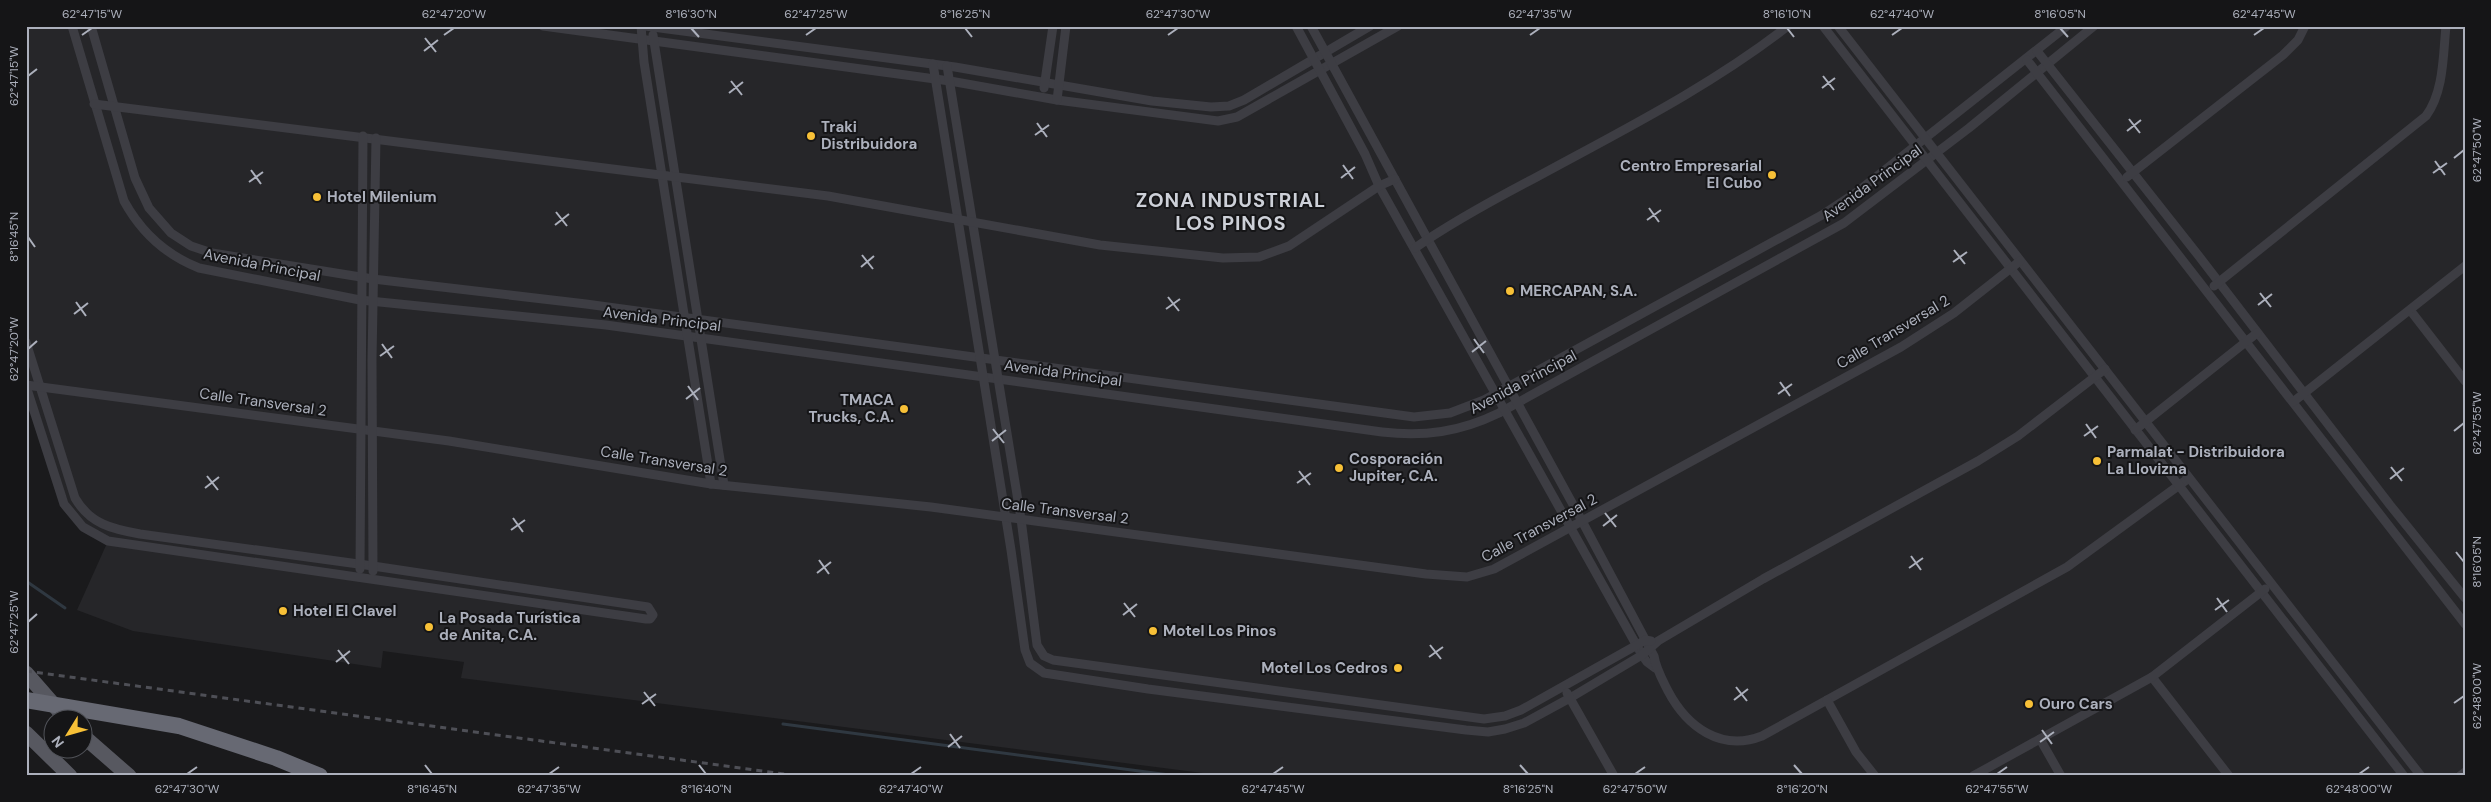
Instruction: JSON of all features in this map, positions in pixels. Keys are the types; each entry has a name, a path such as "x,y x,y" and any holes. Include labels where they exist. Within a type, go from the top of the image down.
{"highway":[{"path":"26,700 179,726 276,758 320,776"}],"main road":[{"path":"26,673 58,710"},
{"path":"27,734 70,776"},
{"path":"92,744 129,776"}],"street":[{"name":"Avenida Principal","path":"72,26 124,201 140,225 165,250 199,268 360,300 687,336 1382,432 1414,434 1434,434 1470,426 1505,410 1822,236 1865,209 2038,73 2094,26"},
{"name":"Avenida Principal","path":"91,26 135,178 144,200 163,226 180,240 212,253 374,280 698,319 1414,417 1435,416 1470,407 1813,220 1848,198 1916,147 2067,26"},
{"path":"543,26 950,81 1057,100 1210,120 1230,119 1398,26"},
{"path":"641,26 641,39 711,484"},
{"path":"1043,96 1053,26"},
{"path":"1057,100 1066,26"},
{"path":"1296,26 1314,57 1379,186 1636,645 1646,652"},
{"path":"1311,26 1518,403 1645,640 1647,662 1656,668 1675,704 1689,722 1707,734 1731,742 1752,740 1762,736 2066,568 2189,478"},
{"path":"724,485 651,27 947,66 1058,86 1190,105 1229,106 1253,95 1314,57 1370,26"},
{"path":"1415,248 1709,82 1749,56 1788,26"},
{"path":"1823,26 2404,776"},
{"path":"1838,26 2421,776"},
{"path":"2121,182 2284,55 2298,40 2305,26"},
{"path":"2208,291 2426,116 2431,110 2438,86 2446,26"},
{"path":"2037,51 2132,174 2198,255 2390,505 2465,598"},
{"path":"2026,60 2208,291 2378,514 2465,624"},
{"path":"933,64 1006,517 1025,650 1030,663 1044,673 1098,682 1478,731 1497,731 1514,727 1570,698 1646,652 1658,641 1762,579 1978,461 2018,436 2105,369"},
{"path":"947,66 1021,519 1037,645 1044,656"},
{"path":"94,104 115,105 828,196 1100,245 1223,258 1248,258 1268,255 1297,242 1379,186 1395,179"},
{"path":"1229,106 1230,119"},
{"path":"360,577 362,136"},
{"path":"373,579 372,430 376,138"},
{"path":"1813,220 1822,236"},
{"path":"1773,242 1782,258"},
{"name":"Calle Transversal 2","path":"26,386 40,386 372,430 711,484 1006,517 1458,578 1476,576 1494,569 1913,340 1954,313 2020,261"},
{"path":"2293,402 2465,266"},
{"path":"2410,310 2465,381"},
{"path":"2135,430 2257,333"},
{"path":"26,342 75,498 88,515 104,526 648,607 652,615 650,619 646,620 116,543 98,536 78,522 62,498 26,386"},
{"path":"697,401 712,402"},
{"path":"1434,434 1435,416"},
{"path":"1414,417 1414,434"},
{"path":"2378,514 2390,505"},
{"path":"98,536 104,526"},
{"path":"175,552 176,538"},
{"path":"284,553 284,567"},
{"path":"1973,776 2152,677 2271,584"},
{"path":"1030,663 1044,656 1100,666 1476,718 1498,717 1514,713 1645,640 1658,641"},
{"path":"1098,682 1100,666"},
{"path":"2152,677 2229,776"},
{"path":"1564,686 1614,776"},
{"path":"1308,710 1309,695"},
{"path":"1827,700 1856,752 1875,776"},
{"path":"1411,723 1412,709"},
{"path":"1476,718 1478,731"},
{"path":"2040,739 2062,776"},
{"path":"2460,776 2465,772"}],"shaded area":[{"path":"26,26 2465,26 2465,776 1226,776 461,678 464,662 383,651 381,668 133,631 77,610 108,541 73,516 26,386"}],"waterway":[{"path":"26,581 65,608"},
{"path":"783,724 1177,776"}],"railway":[{"path":"26,671 799,776"}],"place":[{"name":"Traki Distribuidora","path":"811,136"},
{"name":"Centro Empresarial El Cubo","path":"1772,175"},
{"name":"Hotel Milenium","path":"317,197"},
{"name":"MERCAPAN, S.A.","path":"1510,291"},
{"name":"TMACA Trucks, C.A.","path":"904,409"},
{"name":"Parmalat - Distribuidora La Llovizna","path":"2097,461"},
{"name":"Cosporación Jupiter, C.A.","path":"1339,468"},
{"name":"Hotel El Clavel","path":"283,611"},
{"name":"La Posada Turística de Anita, C.A.","path":"429,627"},
{"name":"Motel Los Pinos","path":"1153,631"},
{"name":"Motel Los Cedros","path":"1398,668"},
{"name":"Ouro Cars","path":"2029,704"}],"district":[{"name":"ZONA INDUSTRIAL LOS PINOS","path":"1231,212"}]}
